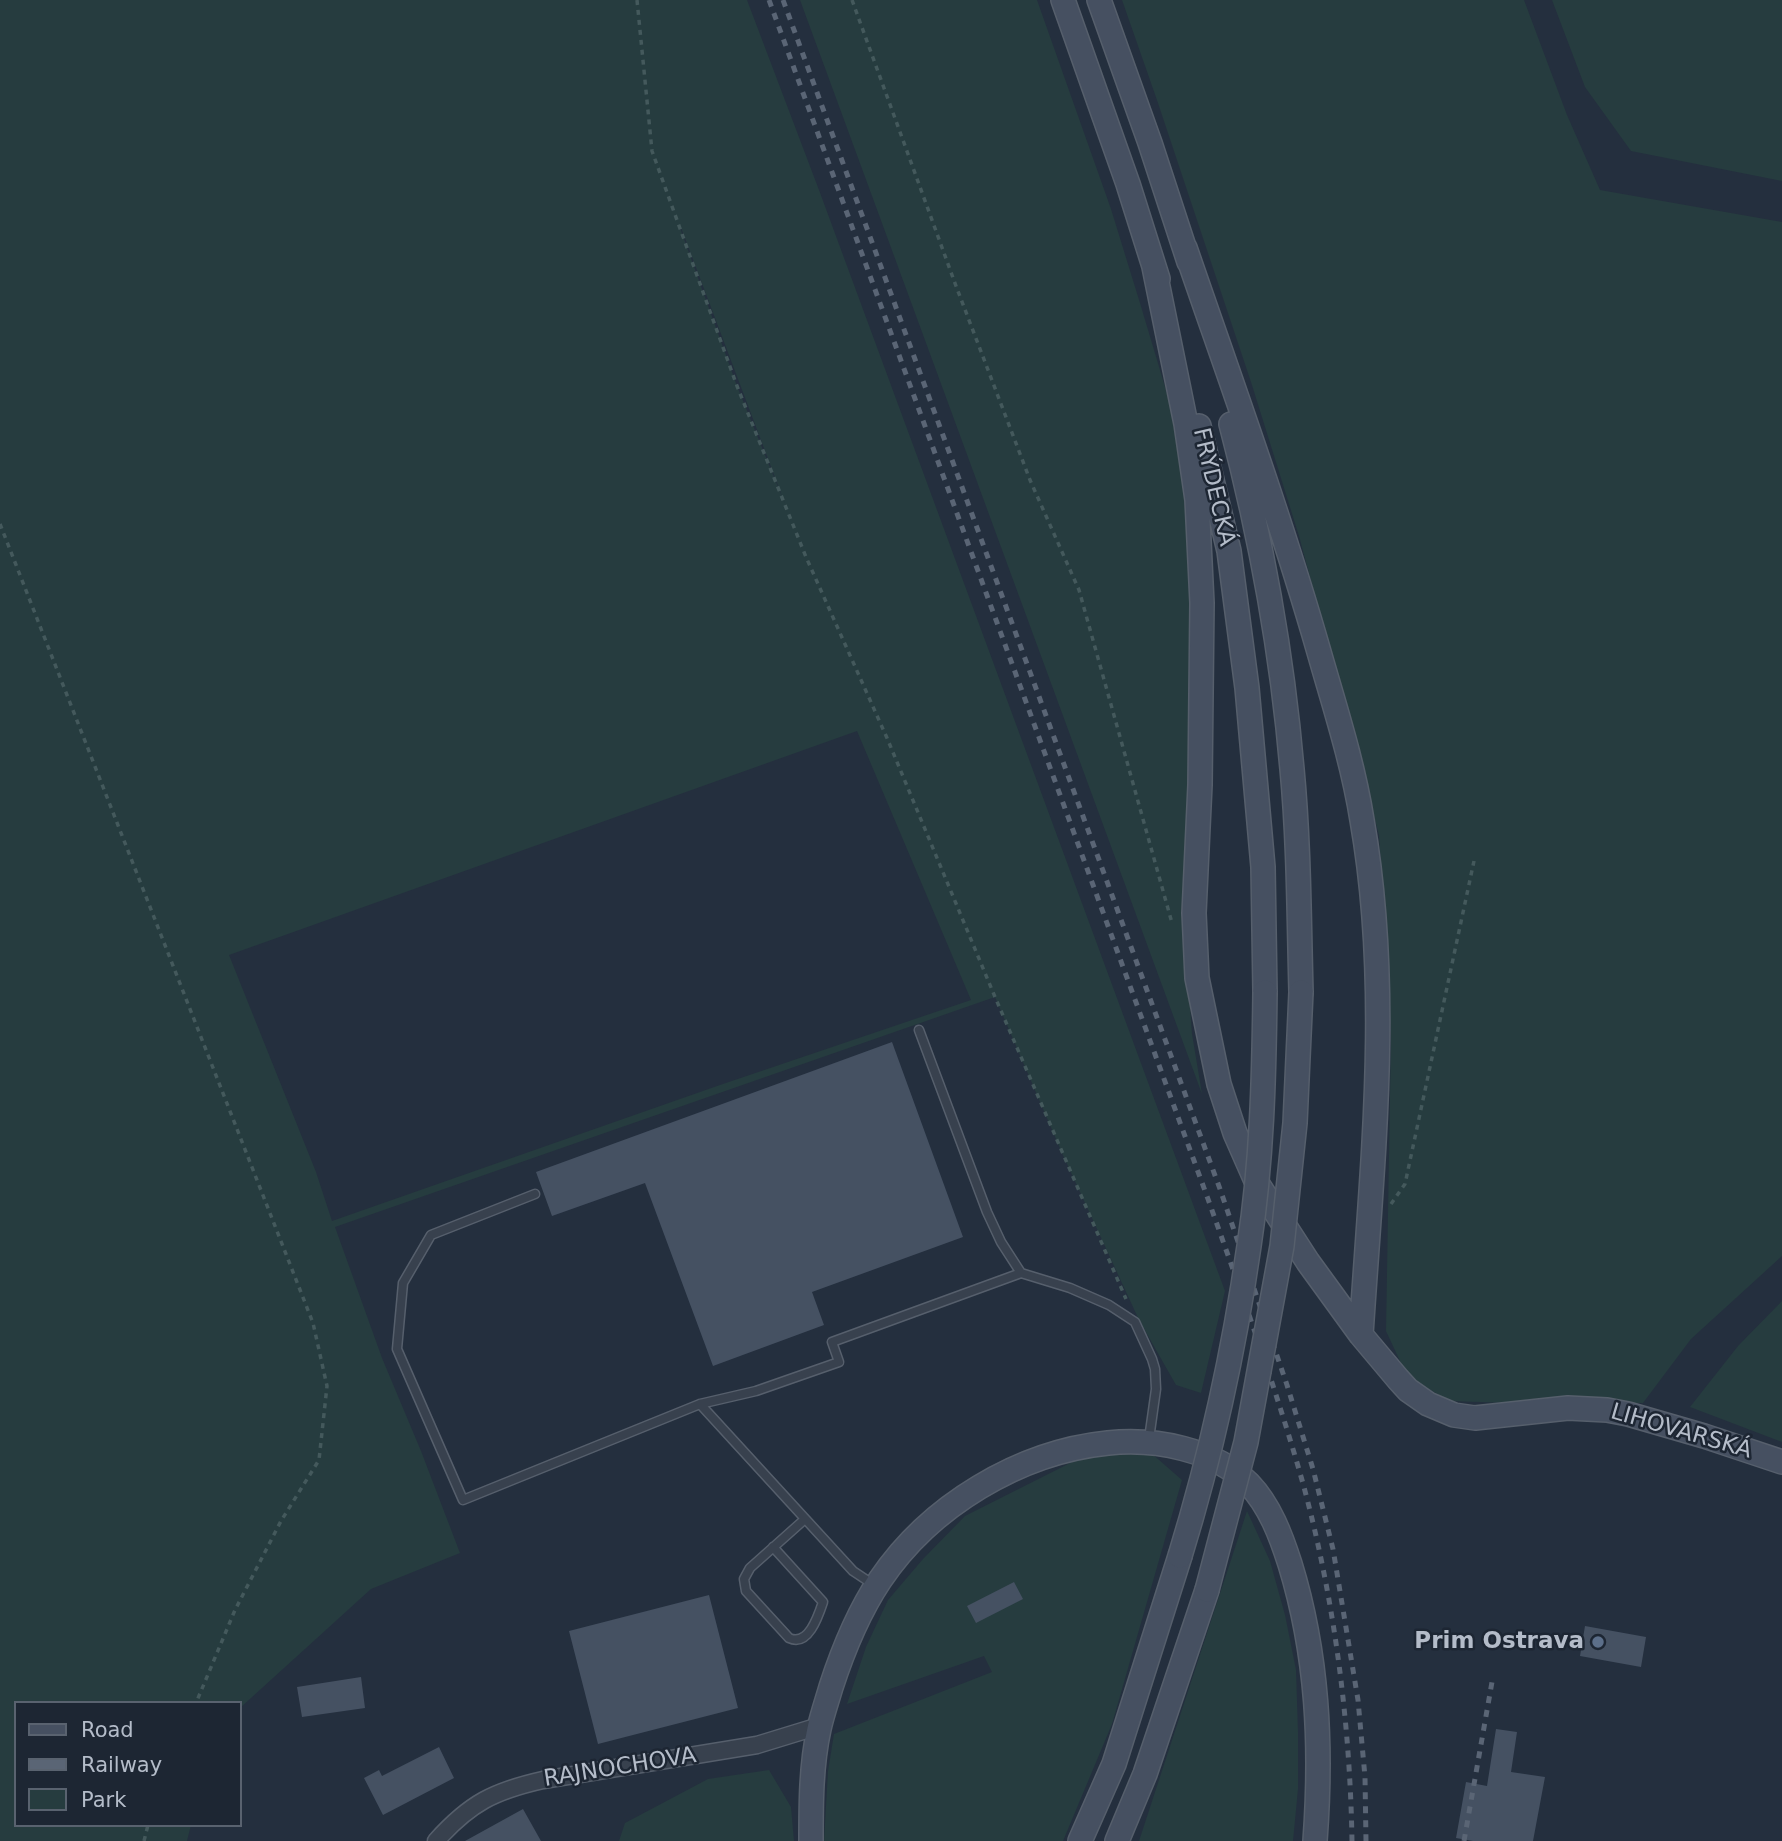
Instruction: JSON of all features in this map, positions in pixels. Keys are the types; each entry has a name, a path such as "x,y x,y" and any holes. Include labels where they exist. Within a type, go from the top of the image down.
{"main road":[{"name":"FRÝDECKÁ","path":"1063,0 1128,184 1154,267 1205,446 1228,551 1247,688 1263,867 1265,992 1259,1147 1249,1246 1220,1404 1180,1556 1114,1763 1080,1841"},
{"name":"FRÝDECKÁ","path":"1099,0 1185,248 1236,442 1270,601 1292,769 1298,865 1301,992 1295,1123 1282,1246 1246,1441 1207,1590 1146,1774 1117,1841"},
{"path":"1185,248 1296,572 1345,743 1362,819 1375,935 1378,1049 1375,1147 1361,1335"},
{"name":"LIHOVARSKÁ","path":"1154,267 1186,424 1197,500 1202,603 1200,785 1194,913 1196,967 1219,1084 1235,1133 1257,1183 1361,1335 1408,1390 1428,1405 1454,1415 1475,1418 1568,1408 1628,1413 1782,1462"},
{"path":"811,1841 813,1775 819,1726 847,1642 859,1617 876,1587 909,1543 976,1490 1037,1459 1068,1449 1113,1442 1149,1442 1200,1454 1232,1471 1256,1493 1280,1535 1300,1601 1315,1687 1318,1759 1315,1841"}],"street":[{"name":"RAJNOCHOVA","path":"436,1841 449,1826 477,1803 492,1794 517,1786 757,1745 819,1726"}],"lane":[{"path":"919,1030 987,1212 1001,1242 1021,1273"},
{"path":"535,1194 431,1235 402,1283 397,1349 463,1500 700,1404 756,1391 839,1362 832,1342 1021,1273 1070,1288 1109,1305 1135,1322 1155,1369 1156,1389 1149,1442"},
{"path":"700,1404 853,1571 876,1587"},
{"path":"773,1547 823,1602 808,1633 800,1641 789,1638 744,1587 744,1579 747,1572 773,1547 805,1519"}],"path":[{"path":"637,0 652,151 737,386 806,557 887,738 1135,1322"},
{"path":"852,0 1030,480 1079,590 1174,932 1196,967"},
{"path":"0,524 313,1323 327,1386 319,1460 281,1521 235,1610 197,1701"},
{"path":"1390,1206 1405,1184 1474,861"}],"green space":[{"path":"0,0 747,0 1225,1291 1201,1393 1176,1385 1139,1320 1062,1153 995,997 335,1227 382,1358 460,1553 371,1589 242,1706 242,1701 14,1701 14,1827 190,1827 187,1841 0,1841","holes":["680,225 785,504 737,386","857,731 971,1000 332,1221 316,1172 229,955"]},
{"path":"800,0 1037,0 1111,209 1140,303 1174,417 1188,495 1190,646 1186,950 1192,1034 1202,1094"},
{"path":"1122,0 1524,0 1567,115 1600,190 1782,222 1782,1256 1691,1339 1643,1403 1449,1401 1407,1376 1386,1331 1391,1037 1379,835 1299,536 1251,382"},
{"path":"1552,0 1782,0 1782,181 1631,151 1585,87"},
{"path":"1782,1301 1782,1442 1690,1407 1738,1346"},
{"path":"1150,1452 1182,1480 1112,1724 1063,1841 824,1841 828,1771 834,1734 992,1672 984,1656 847,1704 866,1647 888,1600 965,1516 1088,1454"},
{"path":"1247,1511 1270,1561 1296,1670 1298,1789 1293,1841 1139,1841"},
{"path":"769,1770 791,1807 794,1841 619,1841 625,1823 708,1779"}],"building":[{"path":"892,1042 963,1237 812,1292 824,1325 713,1366 645,1183 552,1216 536,1172"},
{"path":"1014,1582 1023,1599 976,1623 967,1606"},
{"path":"709,1595 738,1708 598,1744 569,1631"},
{"path":"1585,1626 1646,1637 1641,1667 1580,1656"},
{"path":"361,1677 365,1708 302,1717 297,1687"},
{"path":"1496,1729 1517,1732 1511,1772 1545,1777 1533,1841 1473,1841 1456,1838 1466,1782 1487,1786"},
{"path":"439,1747 454,1778 383,1815 364,1778 379,1770 382,1776"},
{"path":"523,1809 541,1841 465,1841"}],"railway":[{"path":"769,0 1208,1199 1281,1409 1313,1524 1331,1614 1344,1705 1352,1841"},
{"path":"783,0 1220,1189 1287,1385 1313,1469 1333,1549 1358,1700 1365,1777 1366,1841"},
{"path":"1464,1841 1492,1682"}],"place":[{"name":"Prim Ostrava","path":"1598,1642"}]}
